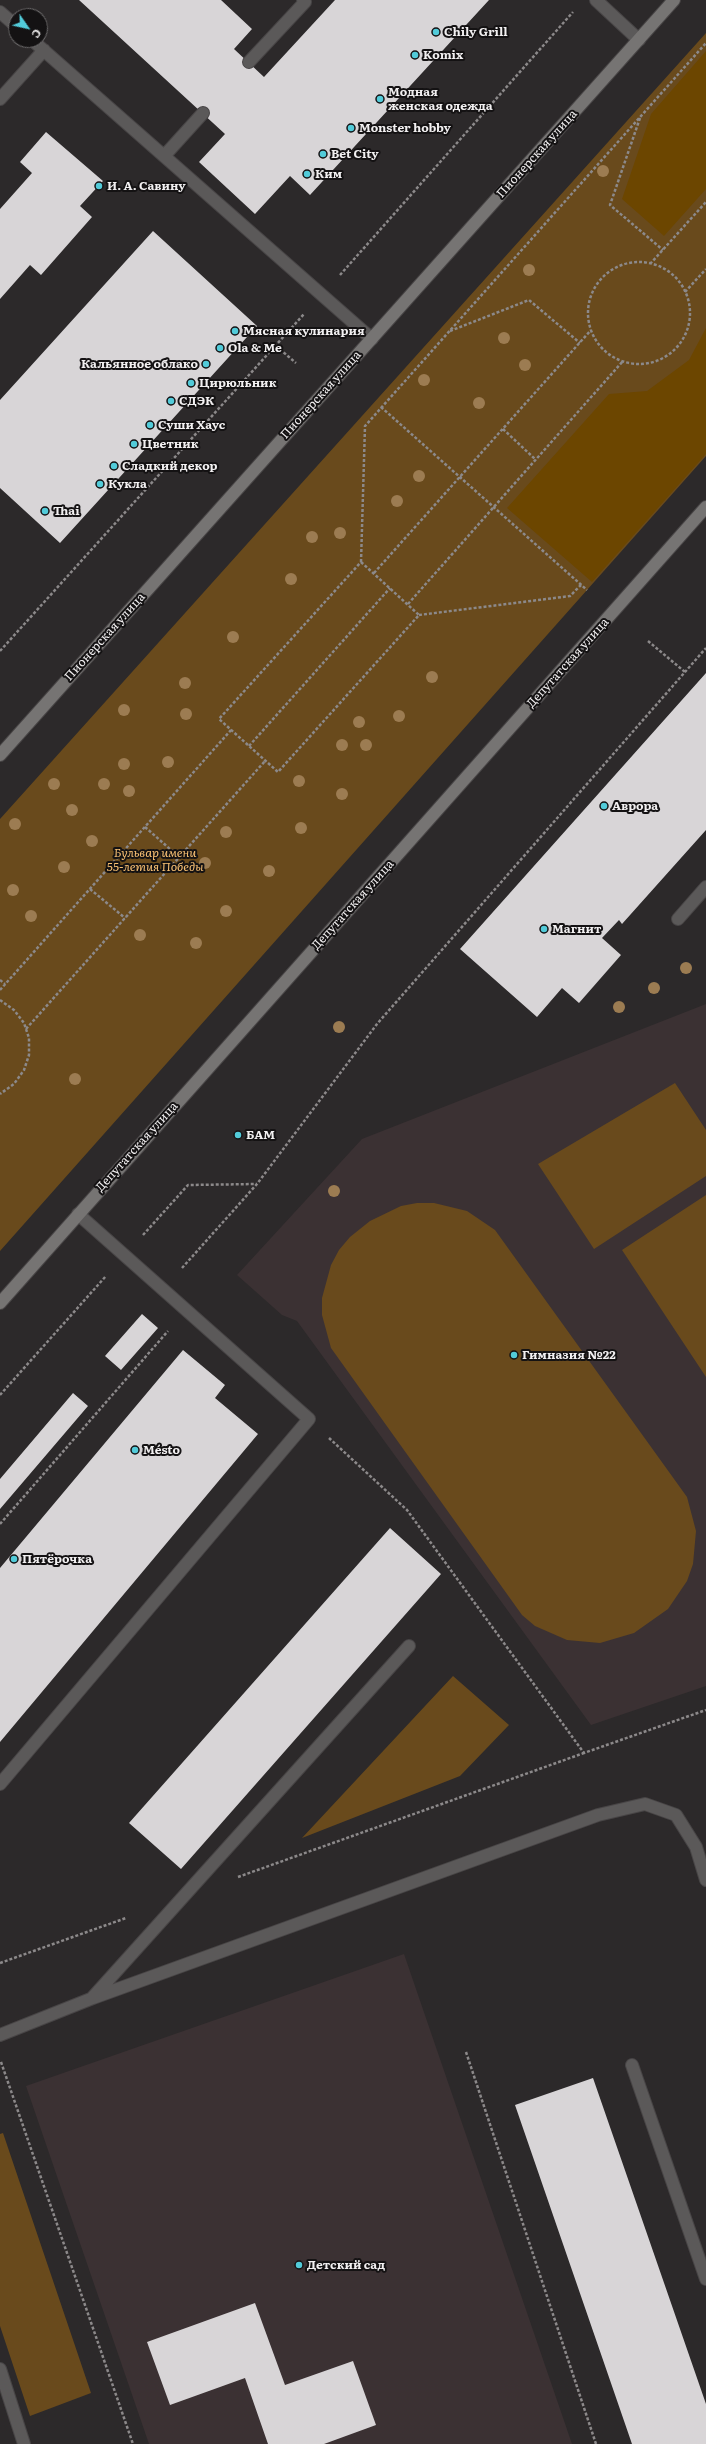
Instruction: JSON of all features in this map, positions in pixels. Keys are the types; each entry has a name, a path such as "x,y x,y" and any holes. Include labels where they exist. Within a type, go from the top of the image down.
{"main road":[{"name":"Пионерская улица","path":"0,755 674,0"},
{"name":"Депутатская улица","path":"0,1303 706,507"}],"lane":[{"path":"248,62 304,2 303,0"},
{"path":"596,0 639,40"},
{"path":"0,12 8,19"},
{"path":"42,48 372,339"},
{"path":"0,99 44,50"},
{"path":"165,156 202,113"},
{"path":"678,919 706,887"},
{"path":"0,1784 309,1419 78,1214"},
{"path":"93,1998 409,1646"},
{"path":"0,2034 93,1998 598,1815 645,1804 676,1815 696,1847 706,1880"},
{"path":"632,2065 706,2279"},
{"path":"0,2369 24,2444"}],"path":[{"path":"0,651 322,295 578,6"},
{"path":"581,584 570,596 419,615 278,772 219,719 360,562 365,426 706,43"},
{"path":"640,117 610,205 663,250"},
{"path":"650,264 706,202"},
{"path":"644,262 650,264 660,266 674,276 685,292 688,304 689,321 683,337 674,350 659,360 643,364 623,361 610,356 597,344 591,330 587,312 591,295 599,280 612,269 628,263 644,262"},
{"path":"685,292 706,269"},
{"path":"448,332 529,300 580,343"},
{"path":"374,573 591,330"},
{"path":"276,346 296,363"},
{"path":"408,604 623,361"},
{"path":"381,407 587,590"},
{"path":"503,429 536,460"},
{"path":"360,562 419,615"},
{"path":"249,746 390,588"},
{"path":"648,640 685,672"},
{"path":"0,1524 170,1330 163,1289 257,1184 377,1024 706,648"},
{"path":"0,990 231,730"},
{"path":"26,1029 265,761"},
{"path":"145,827 179,857"},
{"path":"90,889 125,918"},
{"path":"0,980 5,984"},
{"path":"0,1000 14,1010 26,1029 29,1038 30,1055 24,1070 14,1084 0,1094"},
{"path":"0,1395 188,1185 257,1184"},
{"path":"309,1419 408,1510 584,1753"},
{"path":"236,1878 706,1710"},
{"path":"0,1963 132,1916"},
{"path":"466,2052 596,2444"},
{"path":"0,2058 133,2444"}],"shaded area":[{"path":"706,51 706,189 664,236 622,199 651,114"},
{"path":"706,328 706,454 592,582 507,508 609,394 647,391 689,360"},
{"name":"Гимназия №22","path":"706,1004 706,1686 591,1725 297,1321 282,1315 237,1275 362,1139"},
{"name":"Детский сад","path":"404,1954 572,2444 149,2444 26,2086"}],"green space":[{"name":"Бульвар имени 55-летия Победы","path":"706,33 706,456 0,1251 0,819"},
{"path":"675,1083 706,1130 706,1176 594,1249 538,1164"},
{"path":"706,1195 706,1377 622,1250"},
{"path":"417,1203 434,1203 467,1211 495,1230 687,1497 696,1531 693,1564 687,1581 668,1609 634,1633 600,1643 567,1640 535,1626 522,1615 331,1348 322,1315 322,1298 331,1265 339,1250 350,1237 370,1221 401,1206"},
{"path":"453,1676 509,1725 460,1776 302,1838"},
{"path":"3,2133 91,2393 30,2416 0,2326 0,2134"}],"building":[{"path":"79,0 221,0 252,29 234,49 264,77 335,0 489,0 310,195 290,176 255,214 199,162 225,134"},
{"path":"46,132 103,181 80,206 92,217 41,275 30,265 0,299 0,209 32,173 20,162"},
{"path":"153,231 257,326 60,543 0,488 0,400"},
{"path":"706,673 706,830 622,924 619,920 602,938 621,955 579,1003 562,988 537,1017 460,949"},
{"path":"142,1314 158,1328 121,1370 105,1356"},
{"path":"183,1350 225,1385 215,1398 258,1434 0,1742 0,1568"},
{"path":"73,1393 88,1406 0,1509 0,1479"},
{"path":"390,1528 441,1574 181,1869 129,1823"},
{"path":"593,2078 706,2404 706,2444 632,2444 515,2105"},
{"path":"255,2303 285,2385 353,2361 376,2425 324,2444 268,2444 245,2378 170,2405 147,2342"}],"place":[{"name":"Chily Grill","path":"436,32"},
{"name":"Komix","path":"415,55"},
{"name":"Модная женская одежда","path":"380,99"},
{"name":"Monster hobby","path":"351,128"},
{"name":"Bet City","path":"323,154"},
{"name":"Ким","path":"307,174"},
{"name":"И. А. Савину","path":"99,186"},
{"name":"Мясная кулинария","path":"235,331"},
{"name":"Ola & Me","path":"220,348"},
{"name":"Кальянное облако","path":"206,364"},
{"name":"Цирюльник","path":"191,383"},
{"name":"СДЭК","path":"171,401"},
{"name":"Суши Хаус","path":"150,425"},
{"name":"Цветник","path":"134,444"},
{"name":"Сладкий декор","path":"114,466"},
{"name":"Кукла","path":"100,484"},
{"name":"Thai","path":"45,511"},
{"name":"Аврора","path":"604,806"},
{"name":"Магнит","path":"544,929"},
{"name":"БАМ","path":"238,1135"},
{"name":"Гимназия №22","path":"514,1355"},
{"name":"Mésto","path":"135,1450"},
{"name":"Пятёрочка","path":"14,1559"},
{"name":"Детский сад","path":"299,2265"}]}
